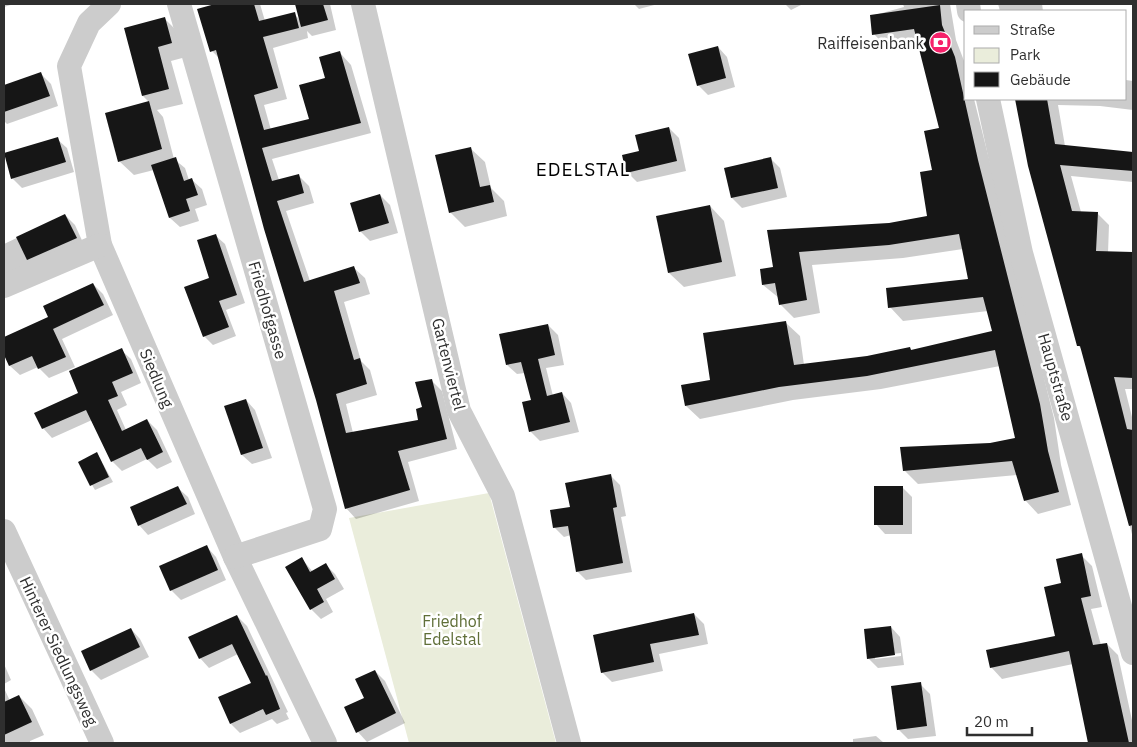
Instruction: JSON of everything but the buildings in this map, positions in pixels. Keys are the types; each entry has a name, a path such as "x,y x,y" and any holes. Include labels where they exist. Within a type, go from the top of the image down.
{"street":[{"name":"Siedlung","path":"109,4 89,23 69,66 100,245 235,557 325,743"},
{"name":"Friedhofgasse","path":"179,4 325,509 320,529 235,557"},
{"name":"Gartenviertel","path":"363,4 459,411 503,496 569,743"},
{"name":"Hauptstraße","path":"988,100 1021,253 1133,653"},
{"path":"4,286 100,245"},
{"name":"Hinterer Siedlungsweg","path":"4,531 102,743"}],"green space":[{"name":"Friedhof Edelstal","path":"489,493 556,743 409,743 349,518"}],"place":[{"name":"Raiffeisenbank","path":"940,43"}],"district":[{"name":"EDELSTAL","path":"583,169"}]}
